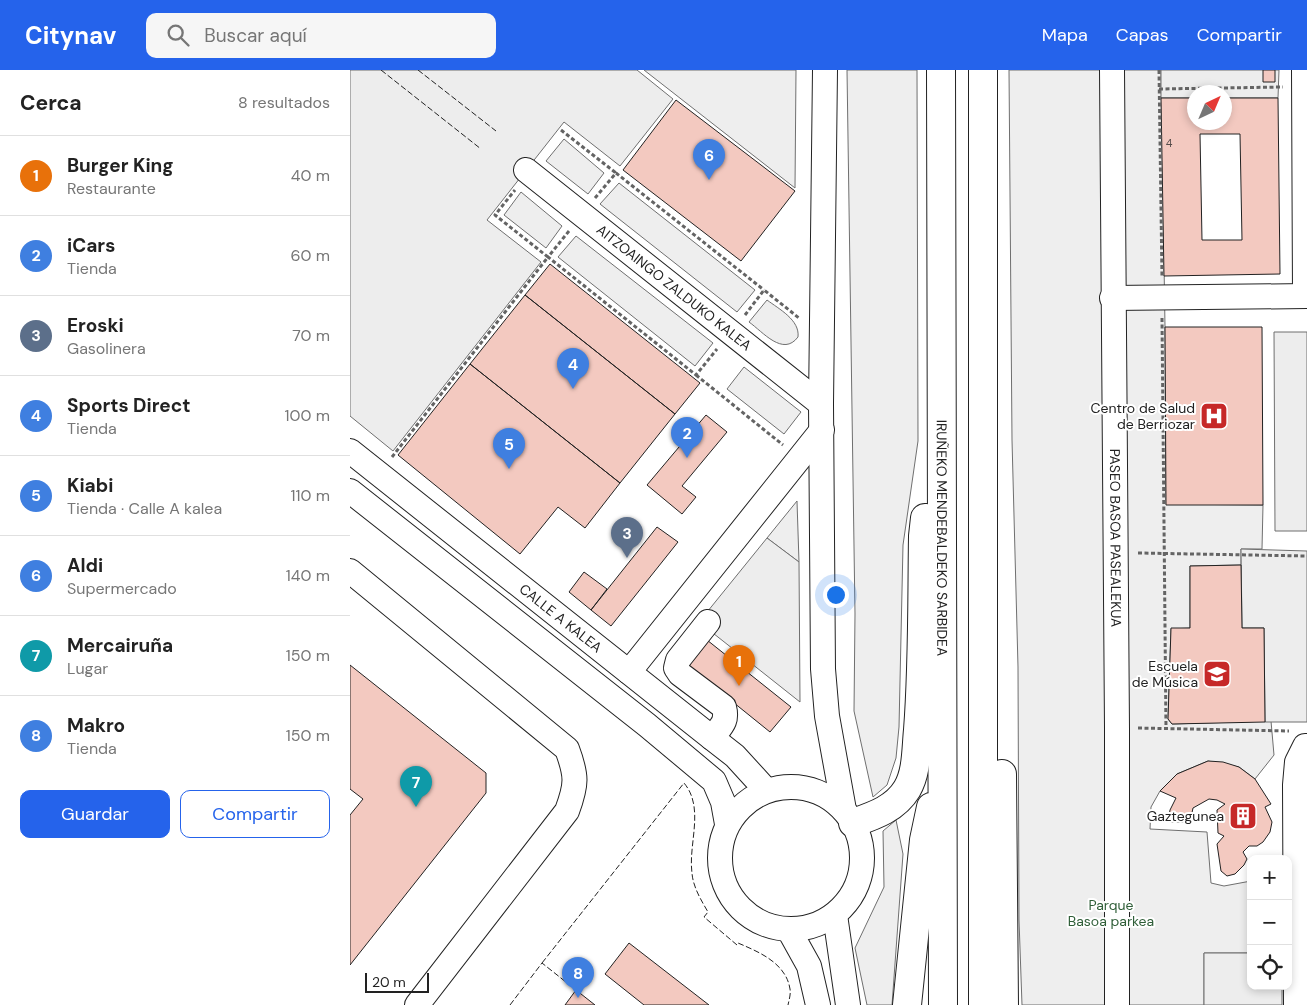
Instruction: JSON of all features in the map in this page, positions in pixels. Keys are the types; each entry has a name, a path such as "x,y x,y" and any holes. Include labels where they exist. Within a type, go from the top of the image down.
{"highway":[{"name":"IRUÑEKO MENDEBALDEKO SARBIDEA","path":"941,70 943,1005"},
{"path":"983,70 983,1005"},
{"path":"984,219 1000,543 1004,1005"},
{"path":"848,816 877,815 894,804 906,790 914,772 920,702 923,536 942,408"},
{"path":"907,1005 924,840 942,754"}],"street":[{"path":"825,70 821,404 823,669 827,716 848,816 858,834 862,856 860,878 850,898 835,914 814,926 802,929 789,930 765,925 744,913 728,894 720,871 719,847 727,824 737,809 750,798 766,790 787,786 808,788 827,796 848,816"},
{"name":"PASEO BASOA PASEALEKUA","path":"1112,70 1117,1005"},
{"path":"1112,298 1306,296 1304,70"},
{"name":"AITZOAINGO ZALDUKO KALEA","path":"521,180 821,404"},
{"path":"629,672 822,430"},
{"name":"CALLE A KALEA","path":"350,451 735,756 766,790"},
{"path":"350,491 639,718 714,781 723,802 727,824"},
{"path":"350,571 567,750 575,770 574,791 567,811 417,1005"},
{"path":"708,622 678,660 676,668 680,674 724,707 726,716 712,738"},
{"path":"1296,1005 1295,785 1302,741"},
{"path":"835,914 848,1005"},
{"path":"789,930 809,966 818,1005"}],"path":[{"path":"1159,70 1170,298 1164,553 1166,729"},
{"path":"1159,89 1286,87"},
{"path":"561,130 806,323"},
{"path":"592,202 616,173"},
{"path":"521,180 495,215 785,447"},
{"path":"389,460 572,228"},
{"path":"741,320 764,290"},
{"path":"696,375 720,344"},
{"path":"1115,553 1307,556"},
{"path":"1117,728 1166,729 1302,741"}],"green space":[{"path":"644,70 796,70 795,188"},
{"path":"847,70 917,70 918,441 903,545 899,727 896,758 887,785 873,797 854,711 855,614"},
{"name":"Parque Basoa parkea","path":"1009,70 1161,70 1166,504 1263,505 1262,549 1241,549 1241,565 1190,566 1190,628 1171,629 1168,719 1172,724 1271,721 1274,755 1255,779 1239,767 1208,761 1177,774 1160,791 1151,807 1150,829 1207,832 1211,883 1224,886 1247,882 1247,953 1204,953 1204,1005 1022,1005 1019,920 1018,667 1012,440"},
{"path":"564,139 604,173 588,194 546,161"},
{"path":"619,183 755,290 737,312 600,204"},
{"path":"521,192 562,226 546,248 504,215"},
{"path":"576,236 713,343 695,366 558,257"},
{"path":"767,300 788,315 796,325 798,337 792,343 780,344 773,341 749,322"},
{"path":"744,367 801,412 784,434 727,389"},
{"path":"797,501 799,562 767,538"},
{"path":"896,820 903,854 892,1005 867,1005 855,948 884,887 883,831"}],"shaded area":[{"path":"350,70 637,70 673,99 620,166 564,122 487,220 541,262 393,451 350,416"},
{"path":"1161,70 1279,70 1278,98 1232,98 1232,85 1187,85 1187,98 1161,98"},
{"path":"1274,332 1307,332 1307,531 1275,531"},
{"path":"767,538 799,562 800,702 699,622"},
{"path":"1241,549 1307,551 1307,722 1265,722 1264,628 1242,628"},
{"path":"1204,953 1247,953 1247,990 1282,990 1282,1005 1204,1005"}],"building":[{"path":"1263,70 1275,70 1275,82 1263,82"},
{"path":"1161,98 1187,98 1187,130 1232,130 1232,98 1278,98 1280,274 1164,276","holes":["1200,134 1240,134 1242,240 1202,240"]},
{"path":"676,100 795,191 741,261 623,170"},
{"path":"550,264 700,383 675,414 525,295"},
{"path":"525,295 675,414 620,483 470,364"},
{"name":"Centro de Salud de Berriozar","path":"1165,327 1262,327 1263,505 1166,505"},
{"path":"470,364 620,483 585,528 558,507 520,554 398,455"},
{"path":"706,415 727,432 682,486 696,497 682,514 647,485"},
{"path":"657,527 678,542 611,626 591,610"},
{"name":"Escuela de Música","path":"1241,565 1242,628 1264,628 1265,722 1172,724 1168,719 1171,628 1190,628 1190,566"},
{"path":"584,572 607,589 591,610 569,592"},
{"path":"707,640 791,707 770,732 687,665"},
{"path":"350,665 486,773 486,793 350,965 350,815 363,799 350,789"},
{"name":"Gaztegunea","path":"1208,761 1223,762 1239,767 1255,779 1271,804 1265,807 1272,822 1270,832 1263,842 1257,846 1249,846 1243,852 1247,859 1235,874 1227,876 1221,871 1217,844 1224,836 1218,833 1217,810 1225,804 1209,799 1193,808 1190,822 1168,822 1170,810 1176,798 1160,791 1177,774"},
{"path":"629,943 709,1005 644,1005 605,974"},
{"path":"576,990 595,1005 565,1005"}],"fence":[{"path":"381,70 481,149"},
{"path":"418,70 496,131"},
{"path":"542,963 684,783 694,804 695,815 691,862 696,888 708,912 704,917 737,945 738,943 754,950 777,965 783,972 790,989 788,1005"},
{"path":"510,1005 542,963 576,990"}],"place":[{"name":"Aldi","path":"709,180"},
{"name":"Sports Direct","path":"573,389"},
{"name":"Centro de Salud de Berriozar","path":"1214,416"},
{"name":"iCars","path":"687,458"},
{"name":"Kiabi","path":"509,469"},
{"name":"Eroski","path":"627,558"},
{"name":"Escuela de Música","path":"1217,674"},
{"name":"Burger King","path":"739,686"},
{"name":"Mercairuña","path":"416,807"},
{"name":"Gaztegunea","path":"1243,816"},
{"name":"Makro","path":"578,998"}]}
